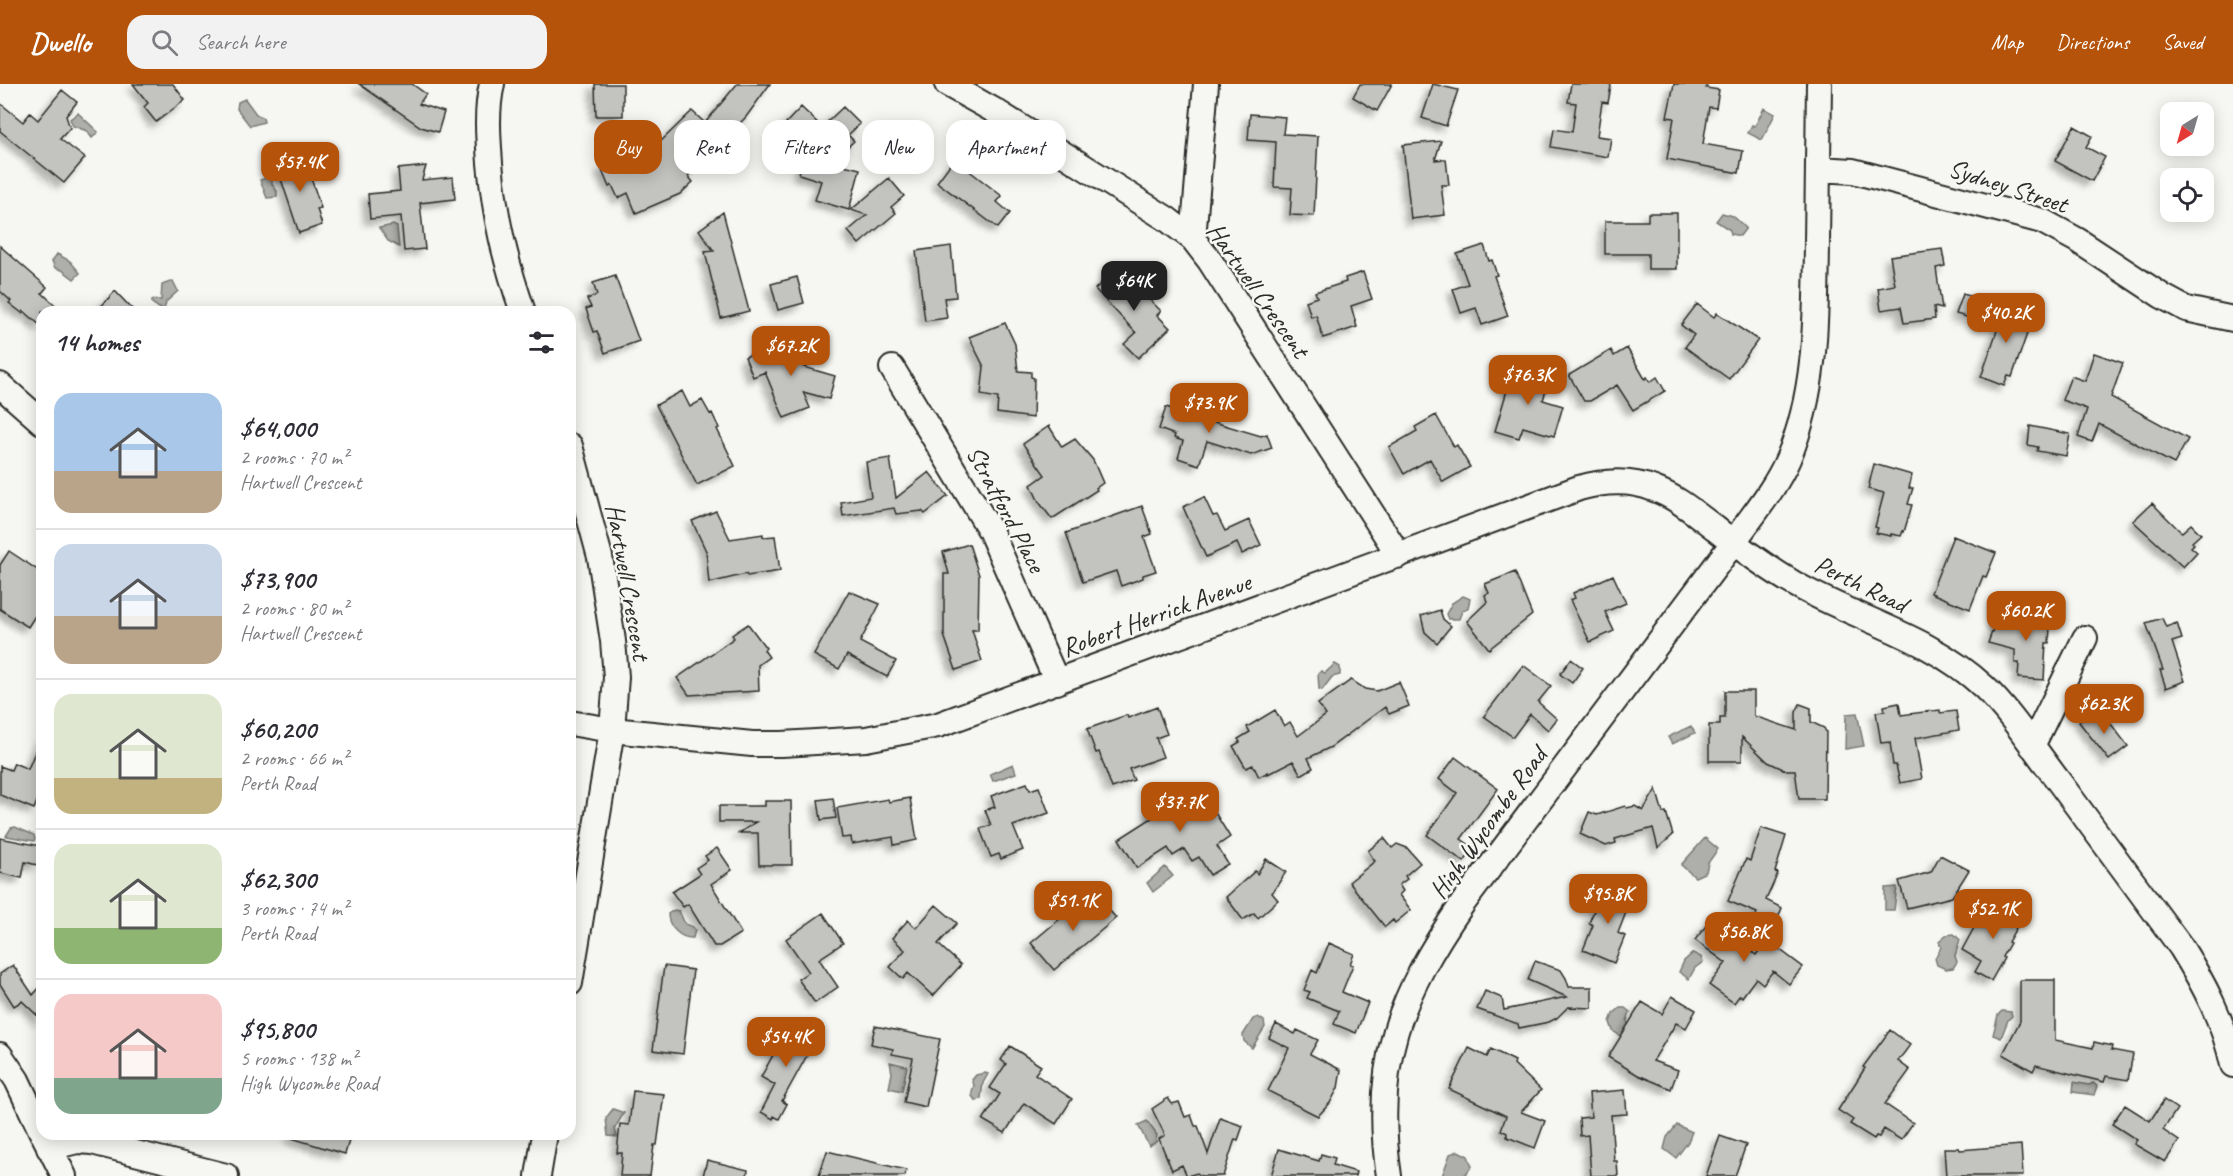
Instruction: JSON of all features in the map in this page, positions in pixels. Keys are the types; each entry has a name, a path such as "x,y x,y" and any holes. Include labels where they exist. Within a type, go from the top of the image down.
{"street":[{"path":"492,84 488,120 496,218 510,276 521,306"},
{"name":"Hartwell Crescent","path":"947,84 1117,186 1193,238 1391,543 1397,556"},
{"path":"1193,238 1206,84"},
{"path":"1733,543 1781,473 1795,441 1806,400 1813,359 1817,284 1818,84"},
{"name":"Sydney Street","path":"1818,169 1853,171 2042,221 2077,240 2162,296 2186,309 2233,319"},
{"name":"Stratford Place","path":"892,368 990,530 1057,682"},
{"path":"0,385 36,417"},
{"name":"Hartwell Crescent","path":"576,468 600,557 616,677 612,730 576,947"},
{"name":"Robert Herrick Avenue","path":"576,724 612,730 752,744 818,743 866,739 938,725 1600,482 1620,481 1646,486 1672,496 1733,543"},
{"name":"Perth Road","path":"1733,543 1795,584 1914,640 1959,666 1984,687 2032,746 2181,947 2200,978 2216,1012 2230,1049 2233,1065"},
{"name":"High Wycombe Road","path":"1389,1176 1383,1123 1385,1073 1395,1031 1425,962 1477,884 1733,543"},
{"path":"2032,746 2085,638"},
{"path":"0,1055 17,1080 36,1119"},
{"path":"46,1140 64,1176"},
{"path":"66,1140 92,1142 226,1176"},
{"path":"538,1176 544,1140"}],"shaded area":[{"path":"245,99 264,122 250,126 237,109 238,102"},
{"path":"1764,108 1775,114 1762,140 1748,133 1752,125 1755,126"},
{"path":"78,113 98,132 92,138 87,131 73,126 70,119"},
{"path":"272,176 272,184 277,191 277,197 267,198 260,180"},
{"path":"1722,213 1733,216 1746,228 1740,236 1731,234 1730,230 1716,221"},
{"path":"393,225 397,227 399,247 388,241 379,228"},
{"path":"57,254 70,261 80,273 74,279 55,268 52,261"},
{"path":"173,281 178,291 166,302 165,306 156,306 152,300 161,300 162,285"},
{"path":"1463,596 1470,599 1468,608 1462,611 1459,619 1448,619 1446,614 1452,603"},
{"path":"1335,664 1340,667 1340,675 1332,677 1322,690 1319,689 1318,674 1321,671 1325,673"},
{"path":"1857,713 1864,746 1845,749 1846,714"},
{"path":"1691,726 1695,733 1672,744 1668,737"},
{"path":"1013,764 1016,773 993,781 990,774"},
{"path":"15,827 34,835 34,841 6,836 11,828"},
{"path":"1705,838 1718,849 1708,863 1706,872 1695,877 1681,865"},
{"path":"1165,867 1173,876 1153,892 1147,883"},
{"path":"1897,887 1894,910 1885,910 1885,888"},
{"path":"674,910 679,911 685,924 693,927 695,930 693,938 680,934 673,928 668,914"},
{"path":"1954,934 1960,940 1955,956 1957,962 1953,968 1946,969 1937,965 1935,958 1941,947 1939,941 1946,935"},
{"path":"1693,953 1701,957 1703,962 1695,968 1689,979 1679,972 1684,961"},
{"path":"1620,1008 1625,1008 1630,1012 1627,1021 1631,1031 1622,1037 1613,1031 1610,1022 1613,1014"},
{"path":"2002,1011 2011,1012 2012,1016 2001,1038 1993,1035 1998,1015"},
{"path":"1258,1017 1264,1021 1265,1027 1252,1048 1244,1041 1243,1035 1253,1019"},
{"path":"890,1062 907,1066 902,1091 889,1088 892,1073"},
{"path":"988,1074 983,1083 981,1098 977,1101 972,1096 974,1085 972,1080 976,1075"},
{"path":"2074,1082 2089,1085 2093,1083 2097,1086 2094,1095 2073,1092"},
{"path":"613,1109 624,1113 615,1128 617,1137 608,1136 606,1118"},
{"path":"1147,1121 1157,1135 1156,1142 1149,1146 1138,1125"},
{"path":"1677,1125 1692,1132 1688,1142 1676,1158 1664,1149 1667,1137"},
{"path":"1458,1151 1468,1156 1472,1166 1464,1176 1442,1176 1450,1154"}],"building":[{"path":"133,84 173,84 185,100 156,122 144,107 148,103"},
{"path":"359,84 412,84 426,94 419,104 444,112 438,132 421,127"},
{"path":"595,84 623,84 623,116 596,116"},
{"path":"737,84 770,84 743,120 707,120"},
{"path":"1360,84 1392,84 1377,111 1353,97"},
{"path":"1433,84 1458,90 1446,126 1422,118"},
{"path":"1571,84 1610,84 1608,103 1602,102 1597,136 1611,138 1608,157 1551,147 1554,129 1572,132 1576,103 1568,102"},
{"path":"1674,84 1707,84 1706,88 1719,90 1716,108 1709,107 1703,144 1743,151 1739,173 1667,159 1674,118 1667,117"},
{"path":"62,90 77,102 66,116 70,128 60,139 85,158 64,183 0,131 0,103 23,122 30,113 38,120"},
{"path":"801,107 815,120 789,120"},
{"path":"843,107 860,124 850,133 850,120 829,120"},
{"path":"692,111 702,120 683,120"},
{"path":"1250,114 1285,117 1283,134 1318,136 1314,216 1290,215 1292,188 1274,187 1276,142 1248,140"},
{"path":"2074,126 2092,136 2086,147 2105,157 2092,181 2055,161"},
{"path":"674,128 674,174 690,174 688,176 693,182 680,194 636,213 628,193 618,198 612,185 609,187 604,174 662,174 662,140"},
{"path":"1441,141 1435,160 1446,159 1449,185 1441,185 1445,215 1411,219 1403,145"},
{"path":"293,156 295,163 305,160 321,208 317,209 322,225 299,233 275,161"},
{"path":"426,166 422,180 453,177 455,199 420,203 425,249 404,251 401,216 370,219 368,194 400,191 398,169"},
{"path":"850,166 860,169 849,210 815,200 821,181 799,174 850,174"},
{"path":"946,170 946,174 973,174 1002,196 997,202 1010,213 998,228 937,182"},
{"path":"889,178 904,196 891,207 896,213 859,244 848,231 867,215 851,210"},
{"path":"723,212 749,311 721,318 705,252 714,251 699,230"},
{"path":"1648,213 1677,213 1677,269 1648,269 1648,254 1605,254 1605,221 1648,221"},
{"path":"1484,245 1489,261 1492,260 1497,275 1494,276 1508,316 1482,325 1476,308 1461,313 1453,289 1468,284 1457,254"},
{"path":"0,246 47,287 42,293 56,306 36,306 36,322 24,311 22,313 9,303 11,301 0,291"},
{"path":"951,246 956,297 944,298 947,318 925,321 916,251"},
{"path":"1942,249 1945,266 1936,268 1942,309 1934,307 1935,319 1904,323 1901,307 1881,310 1878,288 1895,285 1890,256"},
{"path":"1116,269 1140,295 1143,293 1161,311 1157,315 1170,328 1138,358 1124,344 1136,333 1095,289"},
{"path":"1363,272 1372,299 1351,306 1357,327 1323,338 1316,315 1311,317 1306,301 1317,297 1315,292 1346,282 1345,278"},
{"path":"615,276 639,341 605,353 586,309 591,307 587,299 597,295 593,283"},
{"path":"797,277 804,303 778,310 771,284"},
{"path":"115,291 129,306 101,306"},
{"path":"1963,294 1976,298 1970,318 1956,314"},
{"path":"2002,299 2024,307 2017,325 2029,328 2012,377 2008,376 2004,386 1981,377 2001,319 1995,317"},
{"path":"1697,304 1714,317 1717,313 1758,340 1729,379 1685,347 1694,335 1681,325"},
{"path":"1005,323 1015,344 1018,371 1031,372 1031,377 1034,378 1033,418 997,413 998,398 981,395 984,367 969,337"},
{"path":"808,344 815,362 804,367 835,376 829,399 803,392 810,408 784,418 765,372 753,377 745,357 773,345 777,357"},
{"path":"1627,348 1645,379 1647,377 1650,382 1657,377 1665,391 1633,410 1617,385 1590,401 1584,401 1569,375 1611,350 1614,356"},
{"path":"2094,353 2123,363 2111,397 2188,439 2174,464 2099,424 2092,442 2078,437 2087,409 2062,400 2071,376 2085,381"},
{"path":"1513,370 1526,374 1527,370 1550,378 1543,400 1563,406 1554,436 1523,427 1519,438 1495,431"},
{"path":"682,391 690,407 702,400 710,414 712,413 735,466 697,485 656,405"},
{"path":"1202,405 1217,410 1214,422 1261,436 1267,434 1272,448 1251,455 1207,441 1199,465 1178,458 1183,441 1159,429 1166,407 1198,417"},
{"path":"1436,415 1454,447 1457,445 1470,467 1443,482 1430,459 1404,474 1389,447 1417,431 1415,427"},
{"path":"1049,426 1062,447 1075,439 1093,460 1103,483 1096,488 1097,490 1052,519 1039,502 1031,485 1045,475 1023,444"},
{"path":"2030,426 2070,434 2066,456 2037,451 2038,447 2028,445"},
{"path":"890,458 896,498 929,472 948,496 925,514 922,511 896,514 894,508 843,516 841,502 871,497 866,462"},
{"path":"1874,464 1912,475 1909,488 1913,488 1908,504 1912,505 1901,536 1876,533 1878,528 1875,527 1884,493 1868,489"},
{"path":"1204,497 1213,516 1217,515 1225,531 1249,520 1261,545 1242,554 1237,543 1206,557 1183,507"},
{"path":"2152,503 2182,532 2191,524 2201,534 2192,542 2194,544 2191,547 2197,552 2183,567 2133,521"},
{"path":"1142,506 1152,534 1144,537 1156,571 1121,586 1116,571 1083,582 1066,533"},
{"path":"716,511 730,539 763,534 763,537 775,536 780,571 747,576 746,574 709,583 706,551 692,521"},
{"path":"1953,536 1996,553 1986,577 1983,576 1970,609 1931,593"},
{"path":"969,544 979,575 978,630 972,630 982,661 956,670 944,635 944,574 949,574 943,552"},
{"path":"9,551 36,569 36,614 28,627 0,609 0,565"},
{"path":"1515,572 1532,615 1489,649 1467,621 1487,602 1485,595 1489,593 1485,584"},
{"path":"1613,575 1626,603 1605,612 1614,631 1590,642 1570,600 1575,598 1573,593"},
{"path":"849,591 880,604 860,642 896,661 887,677 847,655 839,669 814,655"},
{"path":"1440,610 1443,619 1451,626 1437,643 1425,632 1421,616"},
{"path":"2021,611 2051,613 2049,643 2046,643 2044,680 2018,678 2019,663 2015,663 2015,650 1988,643 1997,618 2020,626"},
{"path":"2162,618 2166,627 2177,623 2182,639 2172,642 2185,681 2166,688 2160,670 2163,670 2146,623"},
{"path":"748,624 766,648 764,650 769,657 758,665 759,691 689,695 677,678 734,638 732,635"},
{"path":"1571,659 1583,668 1572,683 1560,674"},
{"path":"1523,665 1551,686 1538,702 1557,719 1548,730 1530,714 1513,737 1484,716"},
{"path":"1351,680 1365,689 1377,691 1399,682 1409,706 1389,714 1385,707 1331,747 1308,758 1313,768 1301,775 1293,761 1259,777 1253,765 1246,768 1233,746 1240,742 1238,739 1250,732 1247,727 1275,710 1284,726 1290,722 1298,736 1326,715 1318,704"},
{"path":"1725,691 1754,691 1754,716 1796,730 1796,712 1800,704 1811,708 1811,722 1824,728 1826,732 1825,799 1799,799 1795,770 1785,770 1768,762 1742,737 1742,761 1709,761 1709,725 1720,725 1720,718 1725,718"},
{"path":"1899,703 1901,715 1940,710 1940,713 1956,711 1959,730 1915,738 1922,779 1900,783 1896,765 1893,765 1890,742 1881,743 1876,712 1885,711 1884,706"},
{"path":"1157,707 1167,734 1156,738 1163,757 1129,769 1134,780 1112,788 1099,752 1096,753 1087,729"},
{"path":"2095,709 2105,722 2108,720 2128,746 2109,760 2079,722"},
{"path":"36,750 36,804 34,809 0,795 0,766 11,770 14,763 28,769"},
{"path":"1455,757 1498,789 1461,839 1474,848 1464,862 1427,835 1457,793 1439,779"},
{"path":"1027,783 1030,790 1039,787 1049,813 1013,826 1023,850 1001,859 999,854 991,857 980,829 991,825 985,810 995,807 991,796"},
{"path":"1656,789 1673,835 1658,848 1653,828 1615,839 1616,843 1606,846 1580,834 1589,812 1597,815 1625,806 1627,808 1635,806 1643,811"},
{"path":"1201,790 1230,837 1217,846 1228,864 1210,875 1199,857 1192,861 1184,849 1173,856 1168,848 1137,868 1119,839 1152,818 1148,812 1173,796 1175,799 1178,797 1181,803"},
{"path":"833,798 836,818 821,820 818,800"},
{"path":"910,798 917,840 894,845 893,837 852,844 851,837 842,838 837,808 888,799 889,802"},
{"path":"765,801 791,801 792,865 759,865 758,833 739,833 756,822 719,822 719,806 765,806"},
{"path":"1761,828 1786,836 1775,872 1778,873 1766,900 1782,908 1774,927 1755,918 1757,913 1728,901 1746,859 1750,861"},
{"path":"0,838 36,845 36,865 25,862 22,878 0,873"},
{"path":"1384,838 1392,848 1397,844 1407,848 1420,863 1405,876 1407,879 1399,885 1403,891 1399,895 1411,910 1395,923 1393,920 1385,927 1349,882 1375,861 1368,851"},
{"path":"717,848 732,870 711,884 741,933 720,946 714,946 688,904 683,907 672,892 700,874 696,868 708,860 705,856"},
{"path":"1940,855 1969,870 1952,897 1907,908 1899,881 1931,872"},
{"path":"1266,859 1286,872 1272,893 1278,900 1258,918 1254,913 1243,920 1226,897 1255,871 1257,874"},
{"path":"1604,886 1632,897 1618,933 1625,936 1614,963 1583,950 1593,925 1589,923"},
{"path":"1096,895 1116,918 1054,970 1031,943 1068,912 1071,916"},
{"path":"1999,902 2023,916 2008,942 2010,943 2002,957 2004,958 1991,981 1975,972 1981,961 1962,950 1976,924 1984,929"},
{"path":"936,905 957,923 938,944 961,965 933,996 908,973 903,979 890,967 905,950 892,938 908,920 916,928"},
{"path":"823,913 843,943 819,959 838,987 815,1003 798,979 809,972 786,939"},
{"path":"1708,923 1714,923 1756,955 1767,940 1803,967 1789,984 1773,971 1763,984 1756,978 1742,997 1740,995 1734,1003 1709,985 1726,963 1695,940"},
{"path":"1329,943 1354,954 1350,964 1353,965 1342,992 1368,1003 1356,1033 1334,1024 1339,1011 1307,998 1310,992 1304,990 1312,970 1317,973"},
{"path":"1535,961 1561,970 1569,987 1592,987 1592,1008 1568,1007 1557,1018 1549,1022 1519,1028 1518,1024 1477,1009 1485,991 1502,998 1504,1010 1567,997 1528,980"},
{"path":"13,965 33,995 36,992 36,1014 22,1001 14,1006 0,984 0,974"},
{"path":"664,966 693,970 683,1054 653,1050"},
{"path":"2020,980 2055,980 2055,1040 2093,1048 2094,1042 2112,1046 2111,1050 2133,1054 2128,1080 2106,1076 2104,1082 2036,1065 2033,1071 2003,1054 2020,1021"},
{"path":"1672,996 1696,1010 1686,1028 1676,1023 1653,1061 1678,1070 1671,1089 1638,1075 1608,1057 1642,1002 1662,1014"},
{"path":"790,1024 816,1039 782,1101 787,1104 779,1119 774,1116 773,1119 761,1112 775,1085 761,1077"},
{"path":"1276,1024 1295,1034 1297,1030 1318,1040 1310,1054 1341,1070 1338,1088 1330,1103 1318,1116 1268,1091 1289,1048 1269,1038"},
{"path":"875,1026 940,1039 926,1107 904,1102 913,1058 892,1054 893,1049 871,1044"},
{"path":"1890,1030 1910,1045 1898,1061 1910,1070 1885,1104 1913,1123 1901,1140 1884,1129 1879,1137 1876,1136 1874,1139 1850,1124 1853,1120 1838,1110 1865,1068 1863,1067"},
{"path":"1010,1046 1041,1066 1035,1074 1072,1099 1056,1124 1024,1103 1005,1133 983,1120 1000,1094 990,1088 1006,1064 1001,1060"},
{"path":"1469,1048 1487,1057 1491,1049 1515,1061 1514,1064 1541,1090 1521,1112 1545,1121 1535,1148 1507,1137 1507,1133 1501,1130 1506,1116 1449,1089"},
{"path":"1625,1090 1627,1114 1611,1115 1614,1161 1617,1161 1618,1176 1591,1176 1588,1135 1580,1136 1579,1118 1591,1117 1589,1093"},
{"path":"633,1091 664,1094 650,1176 620,1176 622,1153 617,1153 620,1124 629,1125"},
{"path":"1168,1098 1172,1104 1179,1102 1185,1117 1191,1115 1195,1126 1198,1126 1208,1154 1220,1118 1243,1126 1238,1140 1235,1139 1223,1176 1201,1176 1197,1173 1187,1176 1182,1165 1172,1170 1159,1139 1165,1135 1152,1109"},
{"path":"2164,1100 2177,1109 2163,1130 2179,1141 2165,1162 2134,1144 2137,1140 2112,1124 2125,1105 2150,1121"},
{"path":"1720,1136 1746,1145 1735,1176 1706,1176"},
{"path":"298,1140 349,1140 345,1154"},
{"path":"2021,1145 2023,1176 1946,1176 1944,1148 1959,1148 1960,1150"},
{"path":"1279,1149 1319,1161 1321,1154 1335,1158 1333,1165 1356,1172 1355,1176 1271,1176"},
{"path":"827,1151 906,1170 905,1176 819,1176"},
{"path":"707,1160 748,1170 747,1176 703,1176"}]}
